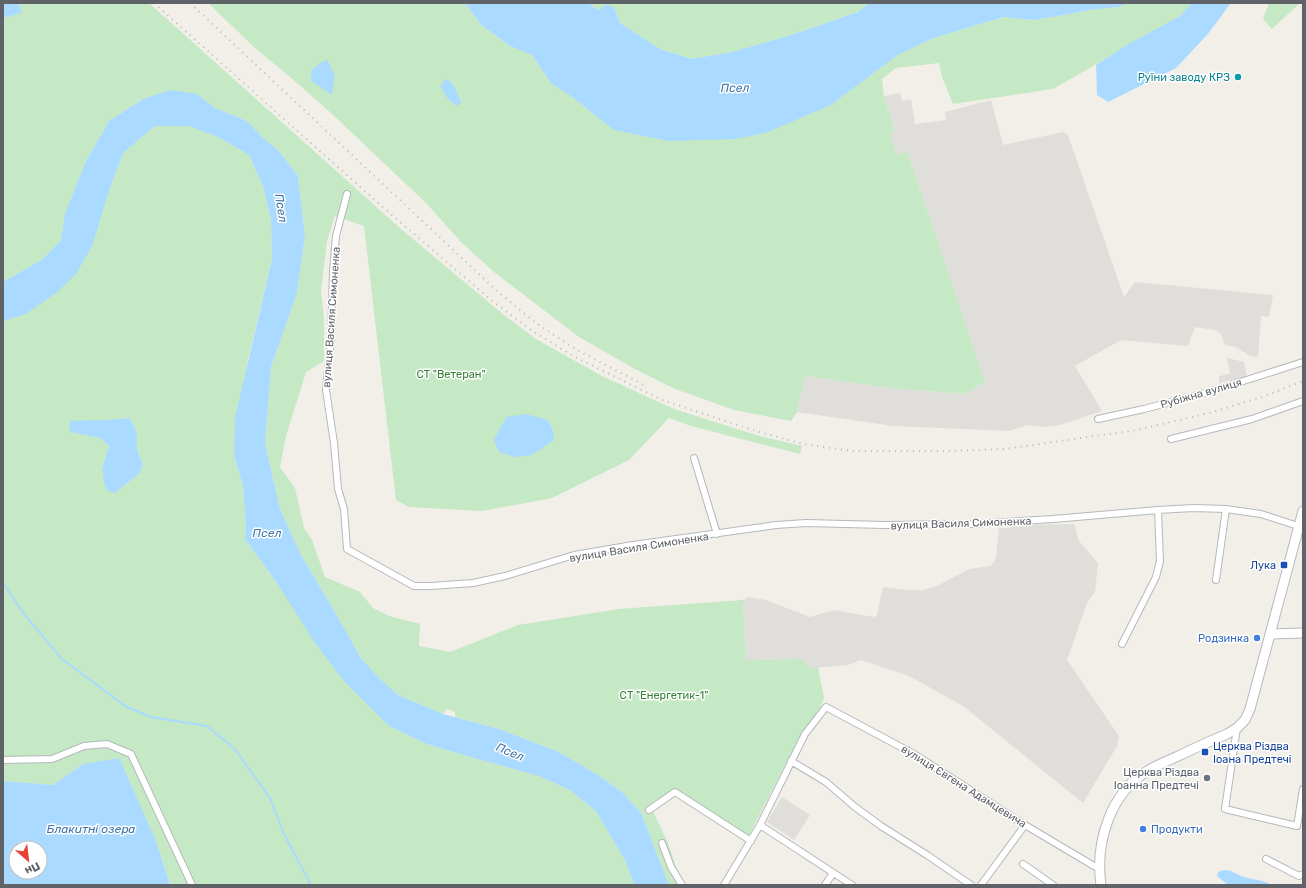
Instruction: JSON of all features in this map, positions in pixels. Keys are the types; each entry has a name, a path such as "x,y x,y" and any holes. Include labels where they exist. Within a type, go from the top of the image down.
{"main road":[{"path":"1101,885 1100,868 1103,832 1114,806 1132,782 1148,770 1227,734 1237,728 1245,720 1250,709 1271,634 1303,511"},
{"path":"1271,634 1303,633"}],"street":[{"name":"вулиця Василя Симоненка","path":"347,194 336,236 333,271 331,339 326,390 334,443 338,489 344,509 347,549 414,586 473,583 505,576 574,555 633,545 776,525 806,523 885,525 971,524 1158,510 1226,509 1261,514 1298,526"},
{"name":"Рубіжна вулиця","path":"1098,419 1209,392 1303,362"},
{"path":"1171,439 1252,419 1303,401"},
{"path":"694,458 717,534"},
{"path":"1216,580 1226,509"},
{"path":"1122,644 1156,577 1160,561 1158,510"},
{"name":"вулиця Євгена Адамцевича","path":"791,761 805,734 826,706 914,754 1025,825 1094,866 1100,868"},
{"path":"1237,728 1225,809 1274,822 1297,826 1303,789"},
{"path":"3,760 52,760 84,746 107,744 131,754 192,885"},
{"path":"724,885 760,825 791,761 826,782 880,826 972,885"},
{"path":"649,810 675,792 751,841"},
{"path":"760,825 852,885"},
{"path":"981,885 1025,825"},
{"path":"662,844 671,867 682,885"},
{"path":"1266,860 1299,876 1303,874"},
{"path":"1022,864 1053,885"},
{"path":"825,885 833,873"}],"shaded area":[{"path":"900,93 902,101 911,99 915,124 946,120 945,112 991,100 1003,145 1063,132 1068,135 1124,297 1135,282 1273,295 1269,317 1261,316 1258,357 1250,356 1236,347 1225,345 1221,334 1215,330 1195,327 1188,346 1121,340 1075,366 1102,411 1060,425 1044,427 1028,425 1009,431 893,426 797,412 805,376 891,388 964,394 985,382 907,151 897,155 889,136 894,128 884,96"},
{"path":"1227,358 1244,362 1247,377 1219,383 1219,376 1230,374"},
{"path":"1074,524 1079,541 1098,563 1095,592 1087,603 1067,660 1119,736 1117,746 1083,803 963,706 909,676 861,660 848,665 810,668 801,659 746,660 743,600 748,597 766,600 810,617 834,610 874,617 877,615 883,587 923,590 937,586 969,569 991,566 996,558 999,528 1009,528 1017,525"},
{"path":"782,797 810,815 794,840 767,822"}],"green space":[{"path":"18,3 149,3 401,229 504,315 536,339 602,376 674,409 756,435 802,446 800,454 691,426 669,418 629,460 552,498 482,511 409,507 396,500 364,226 335,216 327,241 321,290 324,318 324,361 306,372 286,436 280,467 295,488 304,528 312,540 325,577 360,592 373,608 389,616 420,624 419,646 450,652 518,625 619,609 743,600 746,660 801,659 810,668 818,667 824,698 817,716 800,736 748,837 674,789 650,805 668,843 676,867 685,885 669,885 641,813 622,792 598,775 559,752 499,729 455,717 455,712 447,709 443,714 398,695 378,677 360,657 300,553 280,509 265,443 271,367 297,293 305,236 298,176 280,152 263,138 247,121 215,108 197,94 143,99 109,121 86,161 65,213 61,240 43,259 3,282 3,18 21,13"},
{"path":"208,3 465,3 480,24 510,46 532,55 551,83 572,97 614,130 668,141 831,105 898,55 931,39 1004,17 1034,20 1089,10 1119,7 1128,3 1192,3 1180,16 1053,89 953,104 942,77 939,63 896,68 882,79 884,96 894,129 890,136 897,155 907,151 985,382 964,394 891,388 805,376 797,412 791,421 734,410 675,389 635,369 579,337 494,272 461,242 426,203 331,113 255,48"},
{"path":"588,3 869,3 858,12 788,36 732,52 692,59 660,49 620,23 615,9 598,10"},
{"path":"1269,3 1300,3 1272,29 1263,19"},
{"path":"155,126 189,126 220,138 249,155 263,186 271,220 272,259 247,364 234,455 243,486 246,526 245,539 294,608 389,726 427,744 539,776 570,790 596,811 626,862 634,885 170,885 156,841 83,764 53,785 3,781 3,321 26,314 109,191 123,153","holes":["130,418 137,433 137,450 143,464 140,473 115,493 102,469 109,446 100,438 106,420"]}],"water":[{"path":"3,3 18,3 22,13 3,18"},
{"name":"Псел","path":"465,3 588,3 598,10 607,4 615,9 620,23 660,49 692,59 732,52 788,36 858,12 869,3 1128,3 1119,7 1089,10 1034,20 1004,17 973,26 931,39 898,55 831,105 768,132 736,139 668,141 614,130 572,97 551,83 532,55 510,46 480,24"},
{"path":"1192,3 1231,3 1207,35 1176,68 1108,102 1097,95 1096,65 1127,45 1180,16"},
{"path":"327,59 335,76 332,95 311,81 311,70"},
{"path":"446,79 452,83 457,92 461,103 457,106 448,99 440,86"},
{"name":"Псел","path":"171,90 197,94 215,108 247,121 263,138 280,152 298,176 305,236 297,293 271,367 265,443 280,509 300,553 360,657 378,677 398,695 443,714 499,729 559,752 598,775 622,792 641,813 669,885 634,885 626,862 596,811 570,790 539,776 427,744 389,726 345,682 313,640 277,583 245,539 246,526 243,486 234,455 235,418 272,259 271,220 263,186 249,155 220,138 189,126 155,126 123,153 109,191 92,246 76,274 56,293 26,314 3,321 3,282 43,259 61,240 65,213 86,161 109,121 143,99"},
{"path":"526,414 548,420 553,431 554,440 532,455 515,457 499,452 494,440 507,417"},
{"path":"130,418 137,433 137,450 143,464 140,473 115,493 108,491 105,486 102,469 109,446 100,438 71,432 69,427 70,421"},
{"name":"Блакитні озера","path":"119,758 156,841 170,885 3,885 3,781 53,785 83,764"},
{"path":"1224,870 1271,885 1228,885 1217,876 1218,872"}],"waterway":[{"path":"3,583 23,613 62,659 125,706 151,717 207,726 235,749 270,798 284,834 311,885"}],"railway":[{"path":"154,3 378,203 491,300 531,330 573,356 662,400 756,431 803,444 853,451 946,451 1005,449 1137,430 1213,412 1262,397 1303,381"},
{"path":"190,3 498,292 536,323 577,350 644,385"}],"place":[{"name":"Руїни заводу КРЗ","path":"1238,77"},
{"name":"Лука","path":"1284,565"},
{"name":"Родзинка","path":"1257,638"},
{"name":"Церква Різдва Іоана Предтечі","path":"1205,752"},
{"name":"Церква Різдва Іоанна Предтечі","path":"1207,778"},
{"name":"Продукти","path":"1143,829"}],"park label":[{"name":"СТ \"Ветеран\"","path":"451,374"},
{"name":"СТ \"Енергетик-1\"","path":"664,695"}]}
